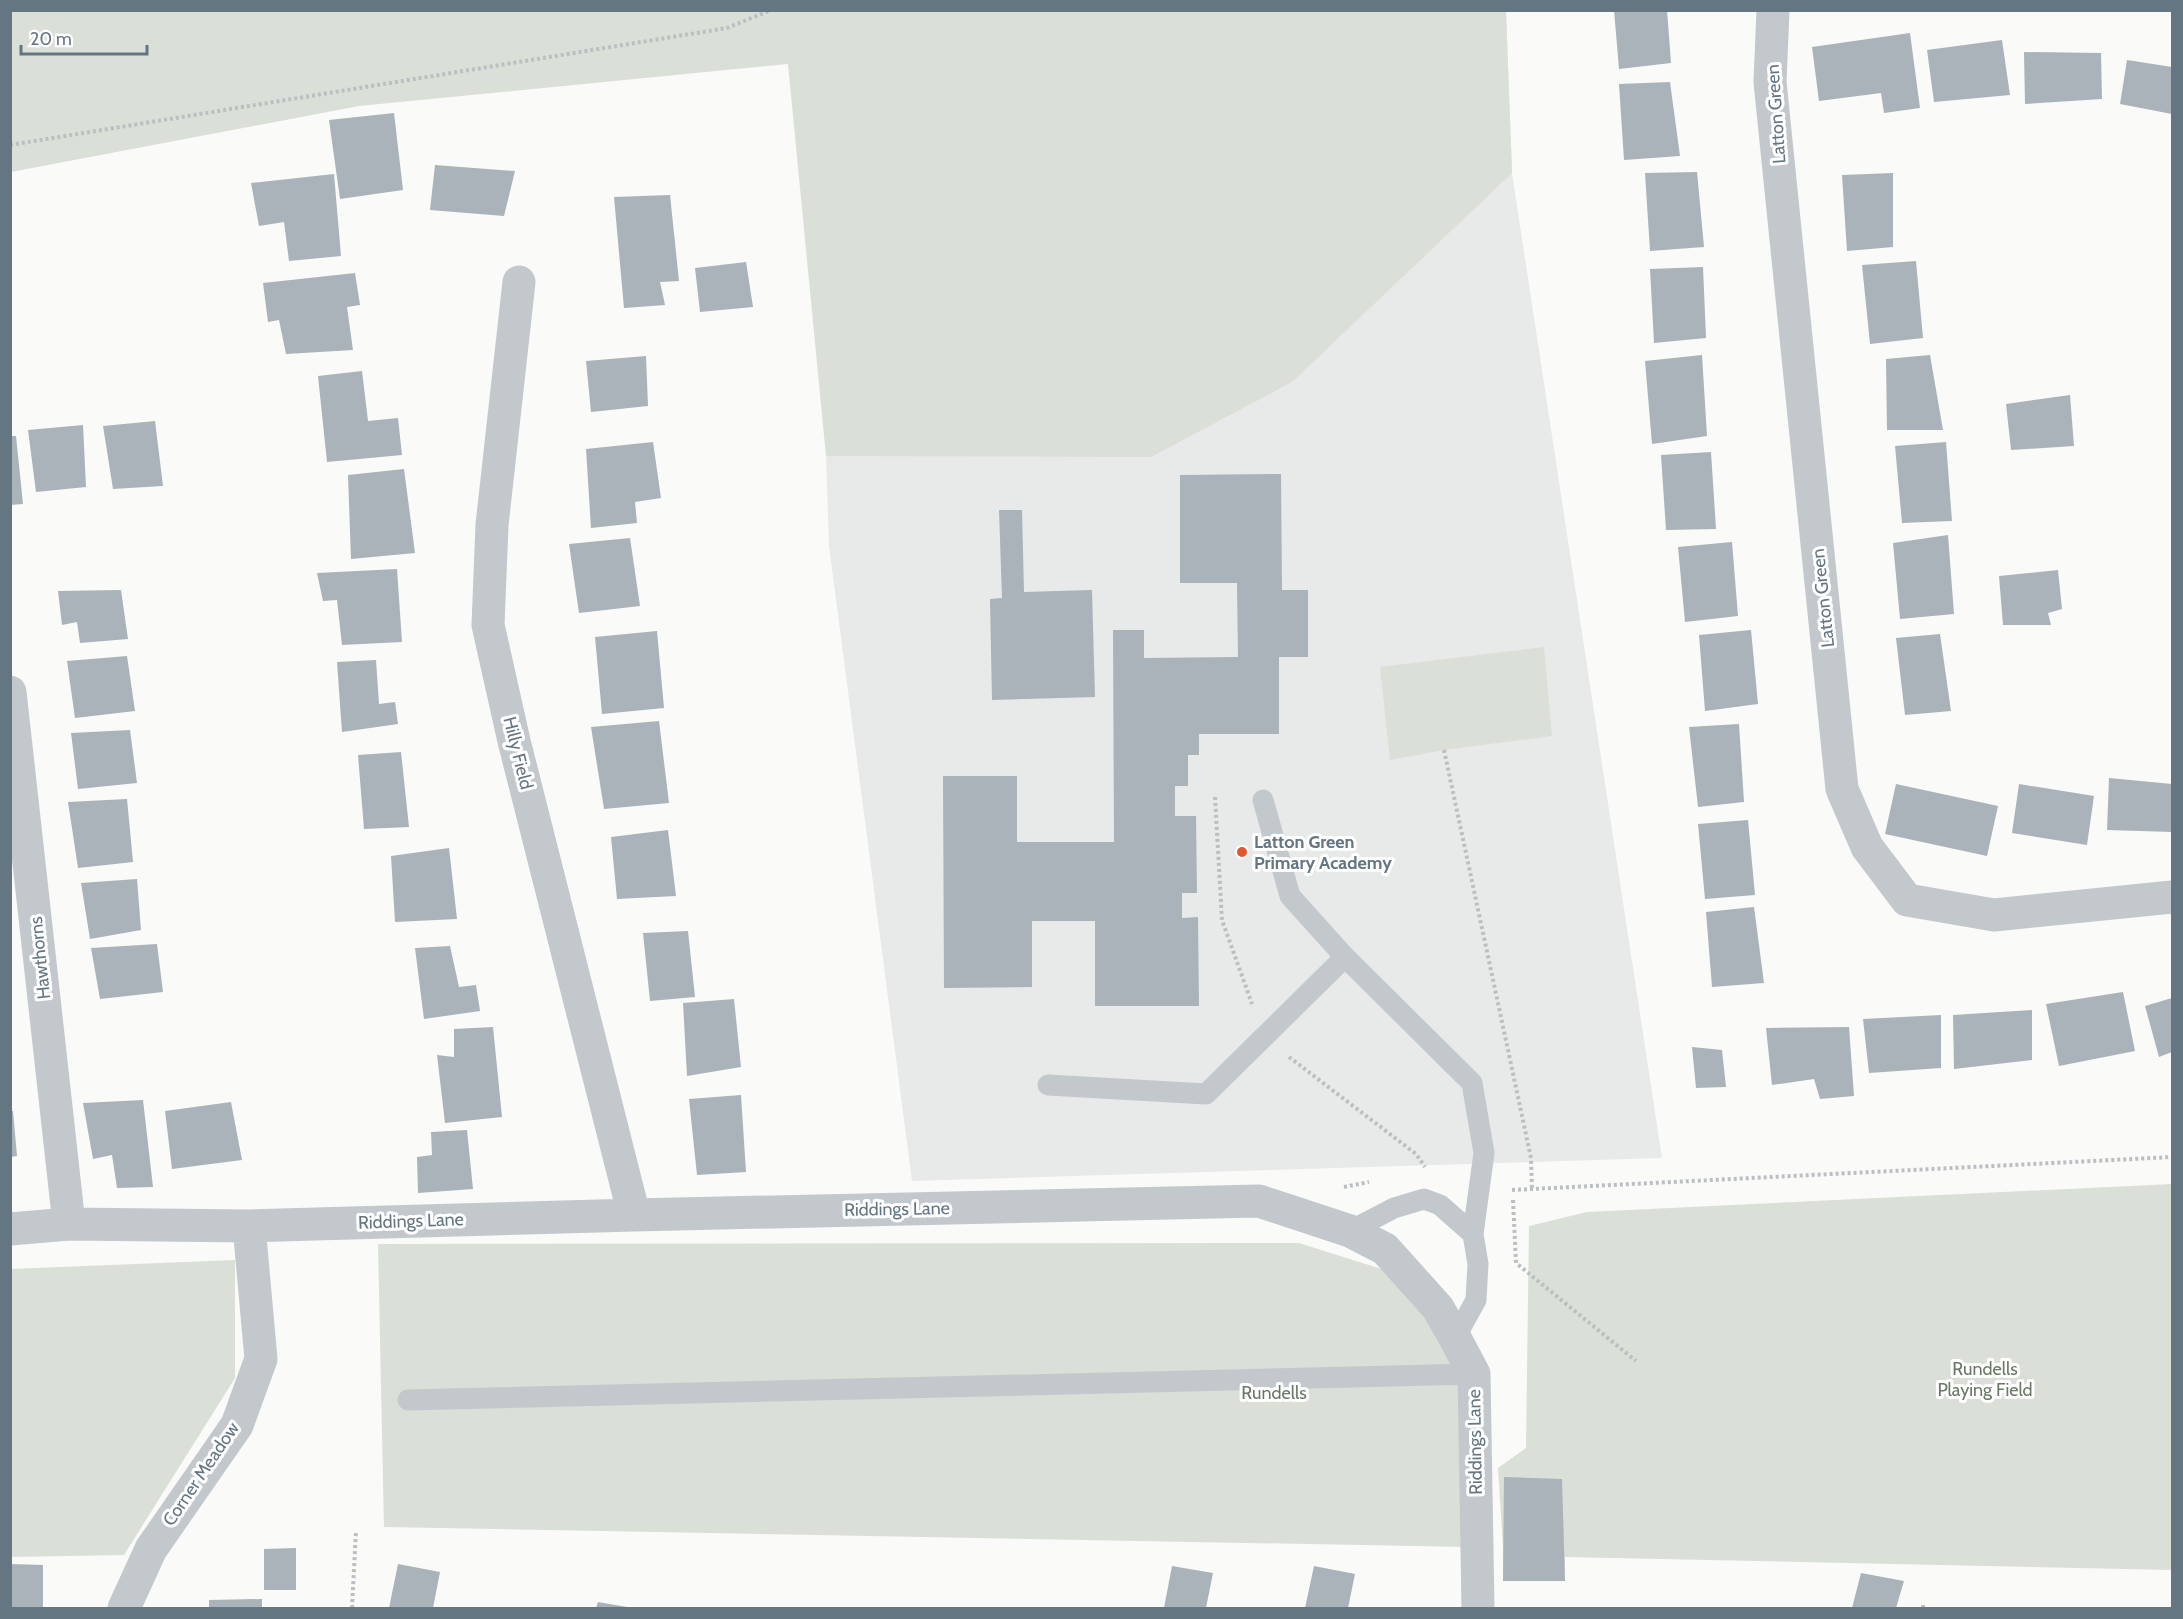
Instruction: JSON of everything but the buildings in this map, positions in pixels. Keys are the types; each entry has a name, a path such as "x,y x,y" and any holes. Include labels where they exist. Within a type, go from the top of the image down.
{"street":[{"name":"Latton Green","path":"1773,10 1770,82 1842,789 1867,847 1907,900 1994,915 2172,897"},
{"name":"Hilly Field","path":"519,282 492,525 488,625 514,741 634,1215"},
{"name":"Hawthorns","path":"10,692 69,1224"},
{"name":"Riddings Lane","path":"10,1229 69,1224 249,1227 634,1215 1259,1201 1350,1231 1385,1249 1438,1308 1455,1338 1474,1374 1478,1608"},
{"name":"Corner Meadow","path":"124,1608 151,1549 237,1425 261,1359 249,1227"}],"lane":[{"path":"1263,800 1290,896 1345,957 1472,1083 1484,1153 1473,1234 1478,1264 1476,1300 1455,1338"},
{"path":"1048,1085 1206,1094 1345,957"},
{"path":"1350,1231 1394,1208 1424,1198 1440,1205 1473,1234"},
{"path":"408,1400 1474,1374"}],"path":[{"path":"10,145 727,28 771,10"},
{"path":"1444,750 1531,1158 1532,1189"},
{"path":"1512,1190 2172,1157"},
{"path":"352,1608 356,1531"},
{"path":"1923,1602 1923,1608"}],"shaded area":[{"name":"Latton Green Primary Academy","path":"1506,11 1512,173 1662,1158 912,1181 829,546 820,271 786,50"}],"green space":[{"path":"10,11 1506,11 1512,173 1292,382 1151,457 826,456 788,64 359,106 11,172"},
{"path":"1544,647 1552,736 1444,750 1390,760 1380,667"},
{"name":"Rundells Playing Field","path":"2172,1184 2172,1570 1565,1557 1565,1581 1503,1581 1498,1468 1526,1448 1529,1226 1587,1212"},
{"name":"Rundells","path":"1299,1243 1391,1272 1446,1329 1463,1378 1468,1547 384,1527 378,1244"},
{"path":"235,1260 235,1378 124,1555 11,1557 11,1269"}],"place":[{"name":"Latton Green Primary Academy","path":"1242,852"}]}
